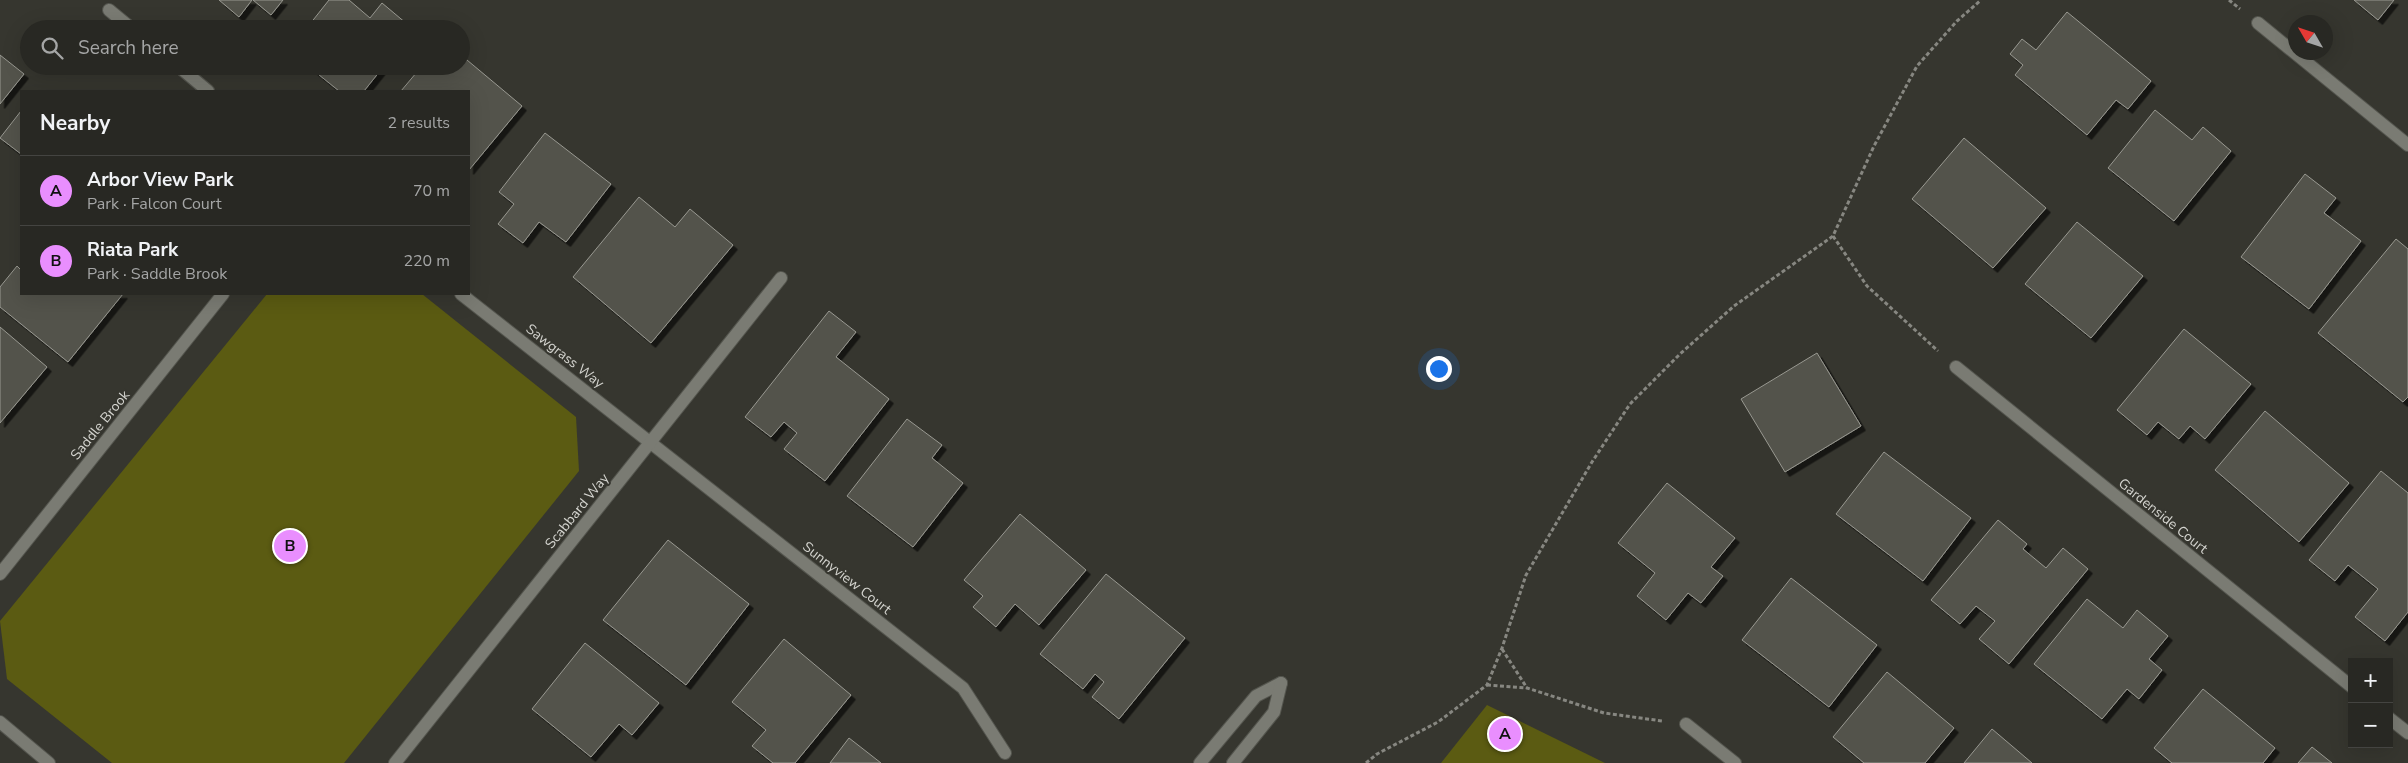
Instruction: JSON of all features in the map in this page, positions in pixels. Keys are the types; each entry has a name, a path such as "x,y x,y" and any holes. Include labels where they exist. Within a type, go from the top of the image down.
{"street":[{"path":"109,10 121,20"},
{"path":"2258,23 2408,145"},
{"path":"189,75 207,90"},
{"name":"Scabbard Way","path":"396,763 781,278"},
{"name":"Saddle Brook","path":"0,574 222,295"},
{"name":"Sawgrass Way","path":"462,295 650,443"},
{"name":"Gardenside Court","path":"1956,367 2348,685"},
{"name":"Sunnyview Court","path":"650,443 963,688 1005,754"},
{"path":"1200,763 1256,696 1281,683 1274,712 1233,763"},
{"path":"2393,721 2408,733"},
{"path":"0,722 49,763"},
{"path":"1686,724 1735,763"}],"path":[{"path":"1366,763 1376,754 1438,722 1487,685 1502,648 1526,575 1592,462 1630,404 1680,354 1734,306 1833,236 1874,146 1918,66 1957,21 1981,0"},
{"path":"1833,236 1867,286 1956,367"},
{"path":"1502,648 1527,688"},
{"path":"1487,685 1527,688 1604,713 1686,724"}],"shaded area":[{"path":"266,295 423,295 576,417 579,471 344,763 112,763 7,679 0,621"},
{"path":"1487,705 1605,763 1441,763"}],"building":[{"path":"219,0 252,0 239,17"},
{"path":"253,0 283,0 271,15"},
{"path":"329,0 349,0 370,18 382,3 402,20 313,20"},
{"path":"2354,0 2394,0 2378,20"},
{"path":"2067,12 2151,81 2128,109 2116,100 2087,135 2015,75 2023,65 2010,54 2022,39 2036,50"},
{"path":"0,55 20,71 20,75 23,75 0,104"},
{"path":"470,63 522,106 470,169 470,90 402,90 414,75 470,75"},
{"path":"319,75 377,75 365,90 338,90"},
{"path":"2155,110 2192,140 2203,127 2231,151 2174,221 2108,168"},
{"path":"20,112 20,153 0,138"},
{"path":"545,133 611,184 566,242 539,222 523,243 498,224 514,204 499,192"},
{"path":"1964,138 2046,208 1993,268 1912,199"},
{"path":"2305,174 2336,198 2324,213 2361,241 2309,309 2241,257"},
{"path":"639,197 675,227 690,209 733,245 651,343 573,277"},
{"path":"2077,222 2143,276 2091,338 2025,284"},
{"path":"2396,239 2408,249 2408,397 2403,402 2318,333"},
{"path":"17,266 20,269 20,295 122,295 68,362 0,307 0,287"},
{"path":"829,311 856,332 836,357 889,399 825,481 784,449 797,433 784,422 771,437 745,417"},
{"path":"0,327 47,367 0,423"},
{"path":"2184,329 2251,384 2205,439 2190,426 2179,439 2158,422 2147,435 2117,410"},
{"path":"1817,353 1861,426 1785,472 1741,399"},
{"path":"2265,411 2349,483 2299,542 2215,470"},
{"path":"907,419 942,445 932,458 963,483 913,547 847,496"},
{"path":"1884,452 1971,518 1923,581 1836,514"},
{"path":"2381,471 2408,493 2408,612 2385,641 2355,617 2378,589 2348,565 2335,581 2309,560"},
{"path":"1667,483 1735,538 1711,567 1723,576 1701,603 1688,593 1666,620 1637,596 1655,573 1618,543"},
{"path":"1020,514 1086,570 1039,625 1015,604 996,627 973,607 983,596 964,580"},
{"path":"1998,520 2027,544 2023,549 2046,568 2063,548 2088,569 2009,664 1979,639 1995,621 1976,606 1960,624 1931,600"},
{"path":"668,540 749,604 686,685 603,620"},
{"path":"1106,574 1185,638 1119,719 1092,697 1104,682 1095,674 1083,689 1040,654"},
{"path":"1791,578 1877,645 1829,707 1742,640"},
{"path":"2087,599 2123,628 2137,610 2168,636 2149,659 2162,670 2139,699 2127,689 2102,719 2034,664"},
{"path":"784,639 851,695 795,763 773,763 752,746 766,730 732,702"},
{"path":"585,643 659,703 632,735 619,724 591,757 532,709"},
{"path":"1887,672 1954,728 1925,763 1864,763 1833,737"},
{"path":"2203,689 2275,748 2263,763 2172,763 2154,748"},
{"path":"1992,729 2032,763 1964,763"},
{"path":"849,738 881,763 830,763"},
{"path":"2312,747 2332,763 2298,763"}],"place":[{"name":"Riata Park","path":"290,546"},
{"name":"Arbor View Park","path":"1505,734"}]}
